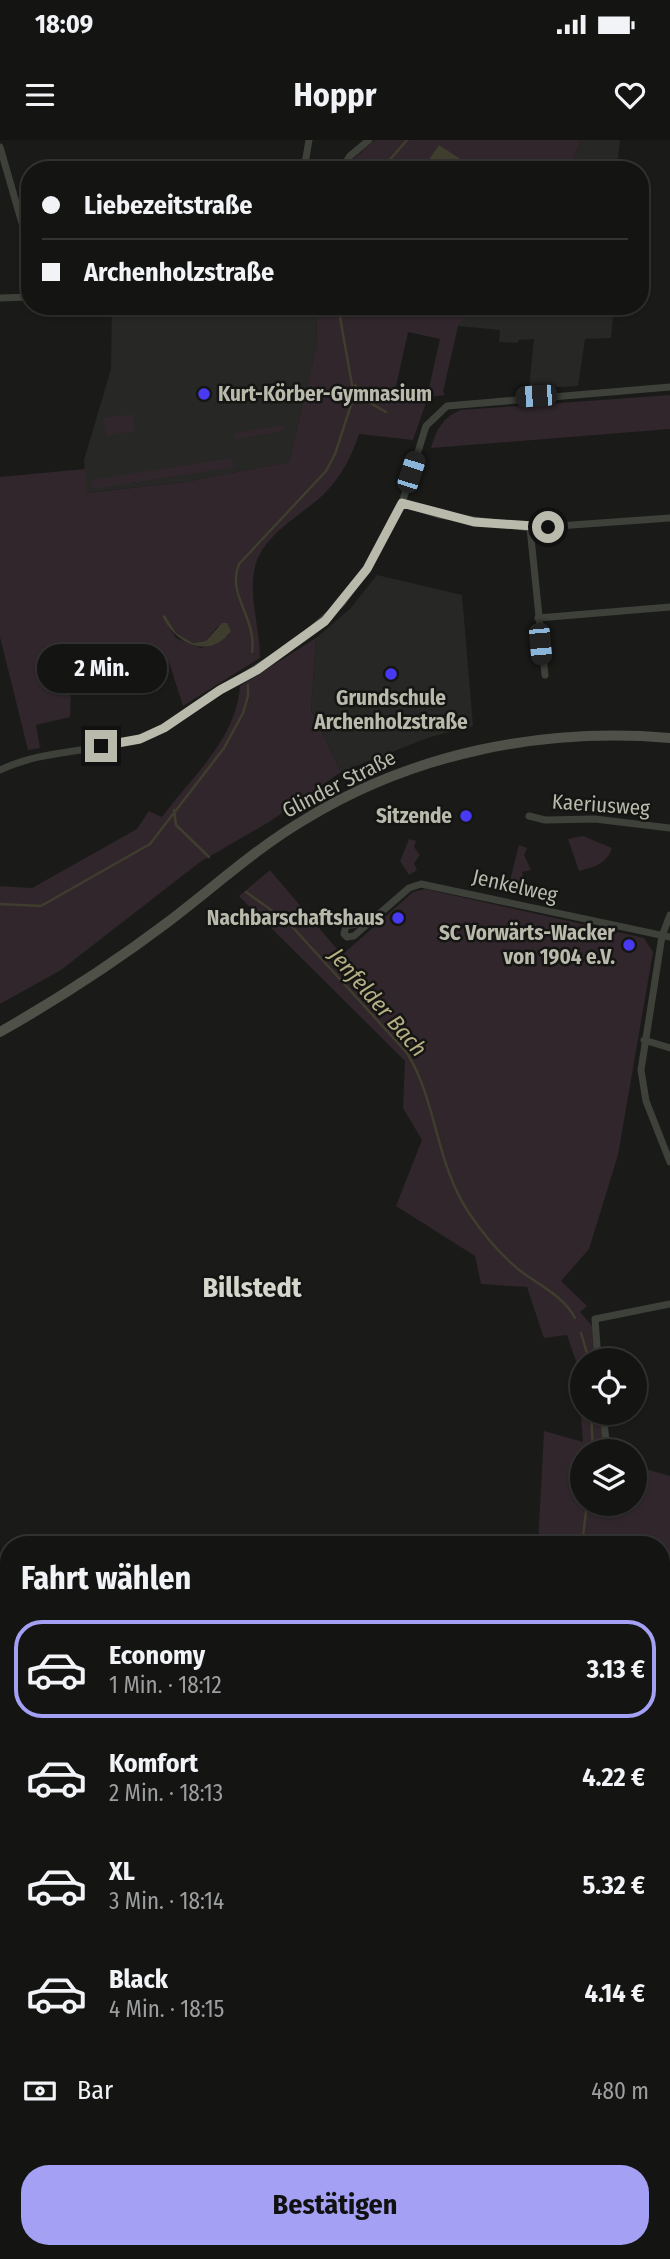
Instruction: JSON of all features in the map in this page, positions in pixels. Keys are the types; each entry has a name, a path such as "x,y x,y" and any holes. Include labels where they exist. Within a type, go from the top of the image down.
{"main road":[{"name":"Glinder Straße","path":"0,1032 132,948 294,826 380,780 441,759 522,742 612,736 670,738"}],"street":[{"path":"306,161 309,140"},
{"path":"347,161 369,140"},
{"path":"0,147 21,220"},
{"path":"0,298 21,297"},
{"path":"0,770 37,755 127,742 153,734 257,670 312,632 342,603 367,569 402,503 426,426 447,406 670,387"},
{"path":"402,503 439,515 530,528 670,518"},
{"path":"530,528 545,676"},
{"path":"538,618 670,607"},
{"name":"Kaeriusweg","path":"529,816 545,820 595,819 670,828"},
{"name":"Jenkelweg","path":"371,921 410,888 421,884 666,936"},
{"path":"670,915 641,1056 642,1086 670,1162"},
{"path":"644,1040 670,1048"},
{"path":"597,1348 595,1319 670,1304"}],"shaded area":[{"path":"375,140 581,140 573,161 351,161"},
{"path":"581,140 620,140 618,161 573,161"},
{"path":"439,145 463,161 428,161"},
{"name":"Kurt-Körber-Gymnasium","path":"112,315 316,315 317,344 289,462 185,482 86,493 84,460 111,369"},
{"path":"316,315 467,315 458,326 443,392 445,395 427,397 440,339 408,332 394,395 426,403 413,440 359,434 336,481 274,535 259,555 253,589 260,658 183,706 169,662 71,684 70,717 36,725 40,748 28,750 0,637 0,477 85,469 87,493 185,482 289,462 317,344","holes":["165,615 176,633 193,643 206,641 218,626 229,635 201,648 176,638 162,617"]},
{"path":"467,315 613,315 611,338 585,339 578,386 529,389 534,339 519,340 517,343 499,342 500,330 458,326"},
{"path":"670,395 670,429 431,448 441,425 449,416 461,410"},
{"path":"132,414 135,431 106,436 103,418"},
{"path":"283,425 285,431 235,439 234,433"},
{"path":"232,458 234,467 93,489 91,480"},
{"name":"Grundschule Archenholzstraße","path":"377,575 462,595 473,726 430,737 341,772 311,710 316,638 350,609"},
{"path":"165,615 176,633 193,643 206,641 222,623 227,623 231,631 213,645 193,645 175,634 162,616"},
{"path":"316,638 311,710 341,772 269,822 200,862 61,970 0,1004 0,886 32,888 137,829 149,811 162,817 221,740 237,705 240,686"},
{"path":"583,836 612,848 603,861 579,871 568,839"},
{"path":"409,839 416,841 414,847 420,855 414,863 417,870 409,875 400,861"},
{"path":"519,845 527,848 524,855 531,870 522,872 522,887 514,887 509,884"},
{"path":"270,870 342,955 413,892 425,889 644,938 653,952 618,1155 589,1249 561,1281 587,1306 580,1312 594,1328 595,1348 571,1348 567,1335 544,1338 527,1287 481,1284 475,1256 396,1206 422,1140 403,1108 405,1061 239,896"},
{"path":"582,1425 602,1425 603,1439 583,1439"},
{"path":"544,1431 572,1439 570,1439 570,1516 647,1516 647,1469 670,1476 670,1536 538,1536"}],"waterway":[{"path":"389,161 407,140"},
{"path":"252,652 250,628 236,586 236,575 239,564 326,471 335,454 354,396 340,315"},
{"path":"355,385 365,400 386,412"},
{"path":"0,904 41,906 150,844 224,748 243,713 248,685"},
{"name":"Jenfelder Bach","path":"174,810 176,825 209,857"},
{"name":"Jenfelder Bach","path":"246,892 288,922 407,1053 425,1091 449,1173 469,1213 504,1256 564,1303 575,1318"},
{"name":"Jenfelder Bach","path":"581,1333 585,1348"},
{"name":"Jenfelder Bach","path":"592,1425 592,1439"},
{"name":"Jenfelder Bach","path":"583,1536 585,1516"}],"place":[{"name":"Kurt-Körber-Gymnasium","path":"204,394"},
{"name":"Grundschule Archenholzstraße","path":"391,674"},
{"name":"Sitzende","path":"466,816"},
{"name":"Nachbarschaftshaus","path":"398,918"},
{"name":"SC Vorwärts-Wacker von 1904 e.V.","path":"629,945"}],"district":[{"name":"Billstedt","path":"252,1287"}],"route":[{"path":"101,746 153,734 202,701 257,670 312,632 342,603 367,569 402,503 439,515 474,522 530,528 548,527"}]}
